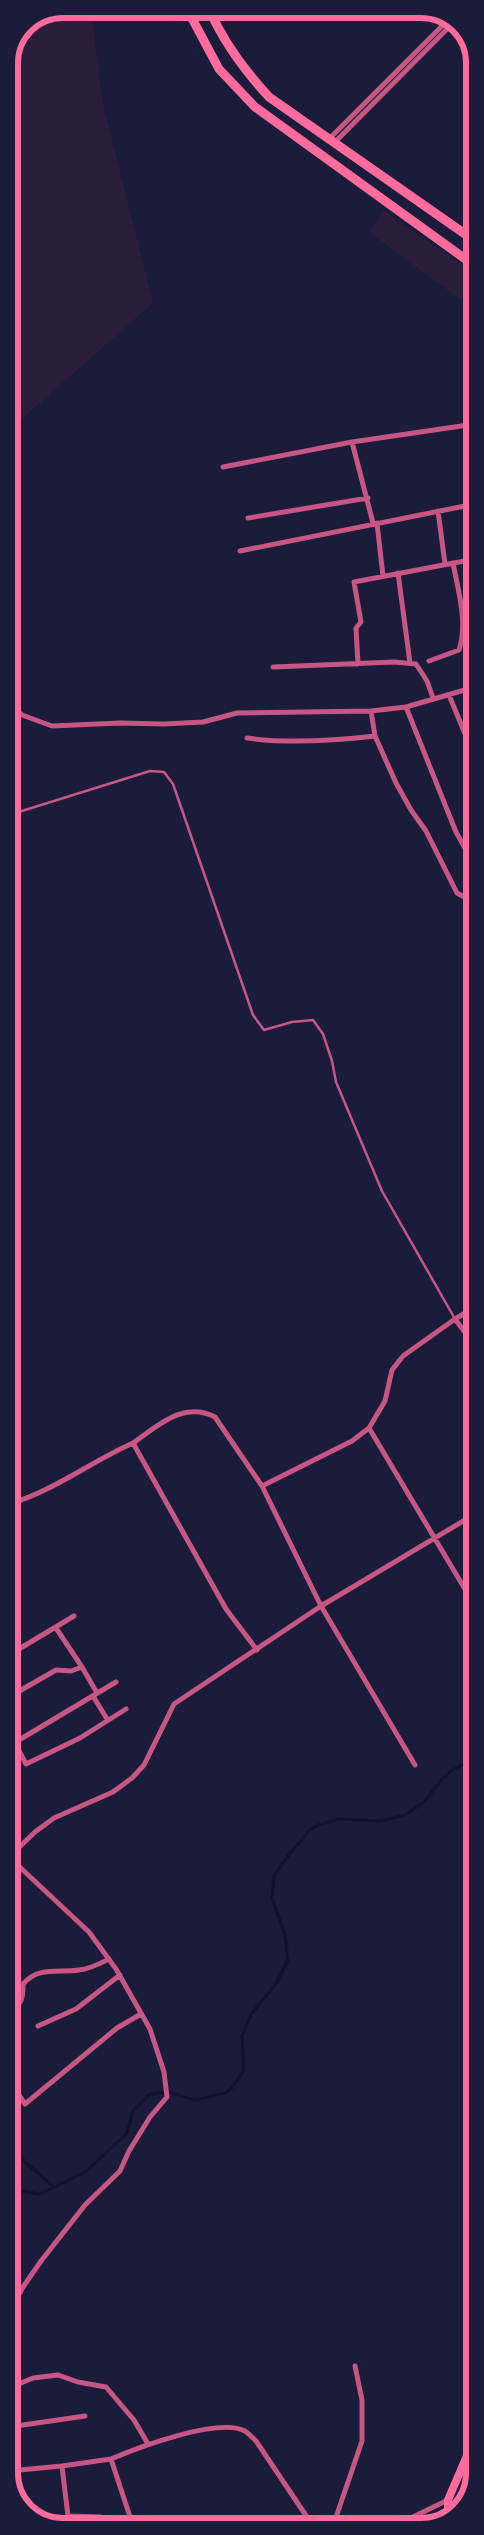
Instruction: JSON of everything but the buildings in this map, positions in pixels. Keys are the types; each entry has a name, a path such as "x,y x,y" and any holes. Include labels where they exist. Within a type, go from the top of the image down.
{"highway":[{"path":"192,18 219,69 255,107 466,259"},
{"path":"213,18 244,70 269,96 466,235"}],"main road":[{"path":"448,2509 448,2500 466,2458"}],"street":[{"path":"332,141 444,23"},
{"path":"332,141 449,27"},
{"path":"223,467 352,442 466,425"},
{"path":"352,442 375,523 384,576"},
{"path":"248,518 368,498"},
{"path":"240,551 466,506"},
{"path":"438,511 445,564"},
{"path":"358,664 356,628 361,622 354,582 466,561"},
{"path":"429,661 459,650 463,622 453,563"},
{"path":"398,573 410,663"},
{"path":"273,668 358,664 416,664 427,681 433,698"},
{"path":"18,712 22,715 52,726 203,722 237,713 371,711 406,707 466,690"},
{"path":"449,695 466,736"},
{"path":"406,707 456,832 466,850"},
{"path":"371,711 375,736 396,783 411,810 426,831 457,892 466,898"},
{"path":"247,738 279,742 342,740 375,736"},
{"path":"262,1486 352,1441 369,1428 385,1401 392,1370 403,1356 466,1312"},
{"path":"455,1319 466,1334"},
{"path":"18,1500 66,1478 103,1456 133,1443 174,1415 190,1410 204,1411 215,1417 262,1486 321,1606 415,1765"},
{"path":"369,1428 466,1591"},
{"path":"133,1443 226,1609 257,1650"},
{"path":"18,1848 35,1832 54,1818 113,1792 132,1778 144,1765 174,1704 321,1606 466,1519"},
{"path":"18,1650 74,1616"},
{"path":"56,1628 82,1667 107,1719"},
{"path":"18,1692 56,1670 71,1671 82,1667"},
{"path":"18,1741 116,1682"},
{"path":"18,1749 26,1764 80,1738 107,1719 126,1709"},
{"path":"18,1865 89,1932 120,1975 150,2029 164,2072 167,2097 150,2117 129,2151 120,2171 85,2205 41,2261 18,2296"},
{"path":"18,2004 23,1998 24,1984 29,1977 49,1970 79,1970 109,1959"},
{"path":"38,2026 76,2009 120,1975"},
{"path":"18,2094 25,2104 117,2028 141,2014"},
{"path":"336,2518 362,2441 362,2400 355,2366"},
{"path":"18,2384 33,2378 58,2375 78,2382 106,2386 134,2420 148,2444"},
{"path":"18,2426 85,2416"},
{"path":"18,2470 62,2466 111,2458 148,2444 191,2432 224,2429 244,2430 256,2441 307,2518"},
{"path":"111,2458 130,2517"},
{"path":"62,2466 68,2516 101,2517"},
{"path":"411,2518 448,2500"}],"lane":[{"path":"18,813 150,771 164,772 173,784 253,1014 264,1030 292,1022 313,1020 322,1034 332,1061 336,1082 382,1191 455,1319"}],"shaded area":[{"path":"54,18 92,18 103,104 153,303 18,422 18,54 25,37 37,25 45,21"},
{"path":"383,210 466,268 466,291 461,300 369,232"}],"waterway":[{"path":"18,2190 40,2194 87,2171 127,2133 133,2111 150,2094 168,2092 195,2100 225,2093 232,2088 244,2070 242,2036 252,2013 276,1984 288,1960 285,1935 272,1898 274,1876 288,1856 310,1830 318,1825 339,1819 380,1821 405,1815 424,1802 442,1779 452,1770 466,1763"},
{"path":"18,2152 25,2162 54,2187"}]}
